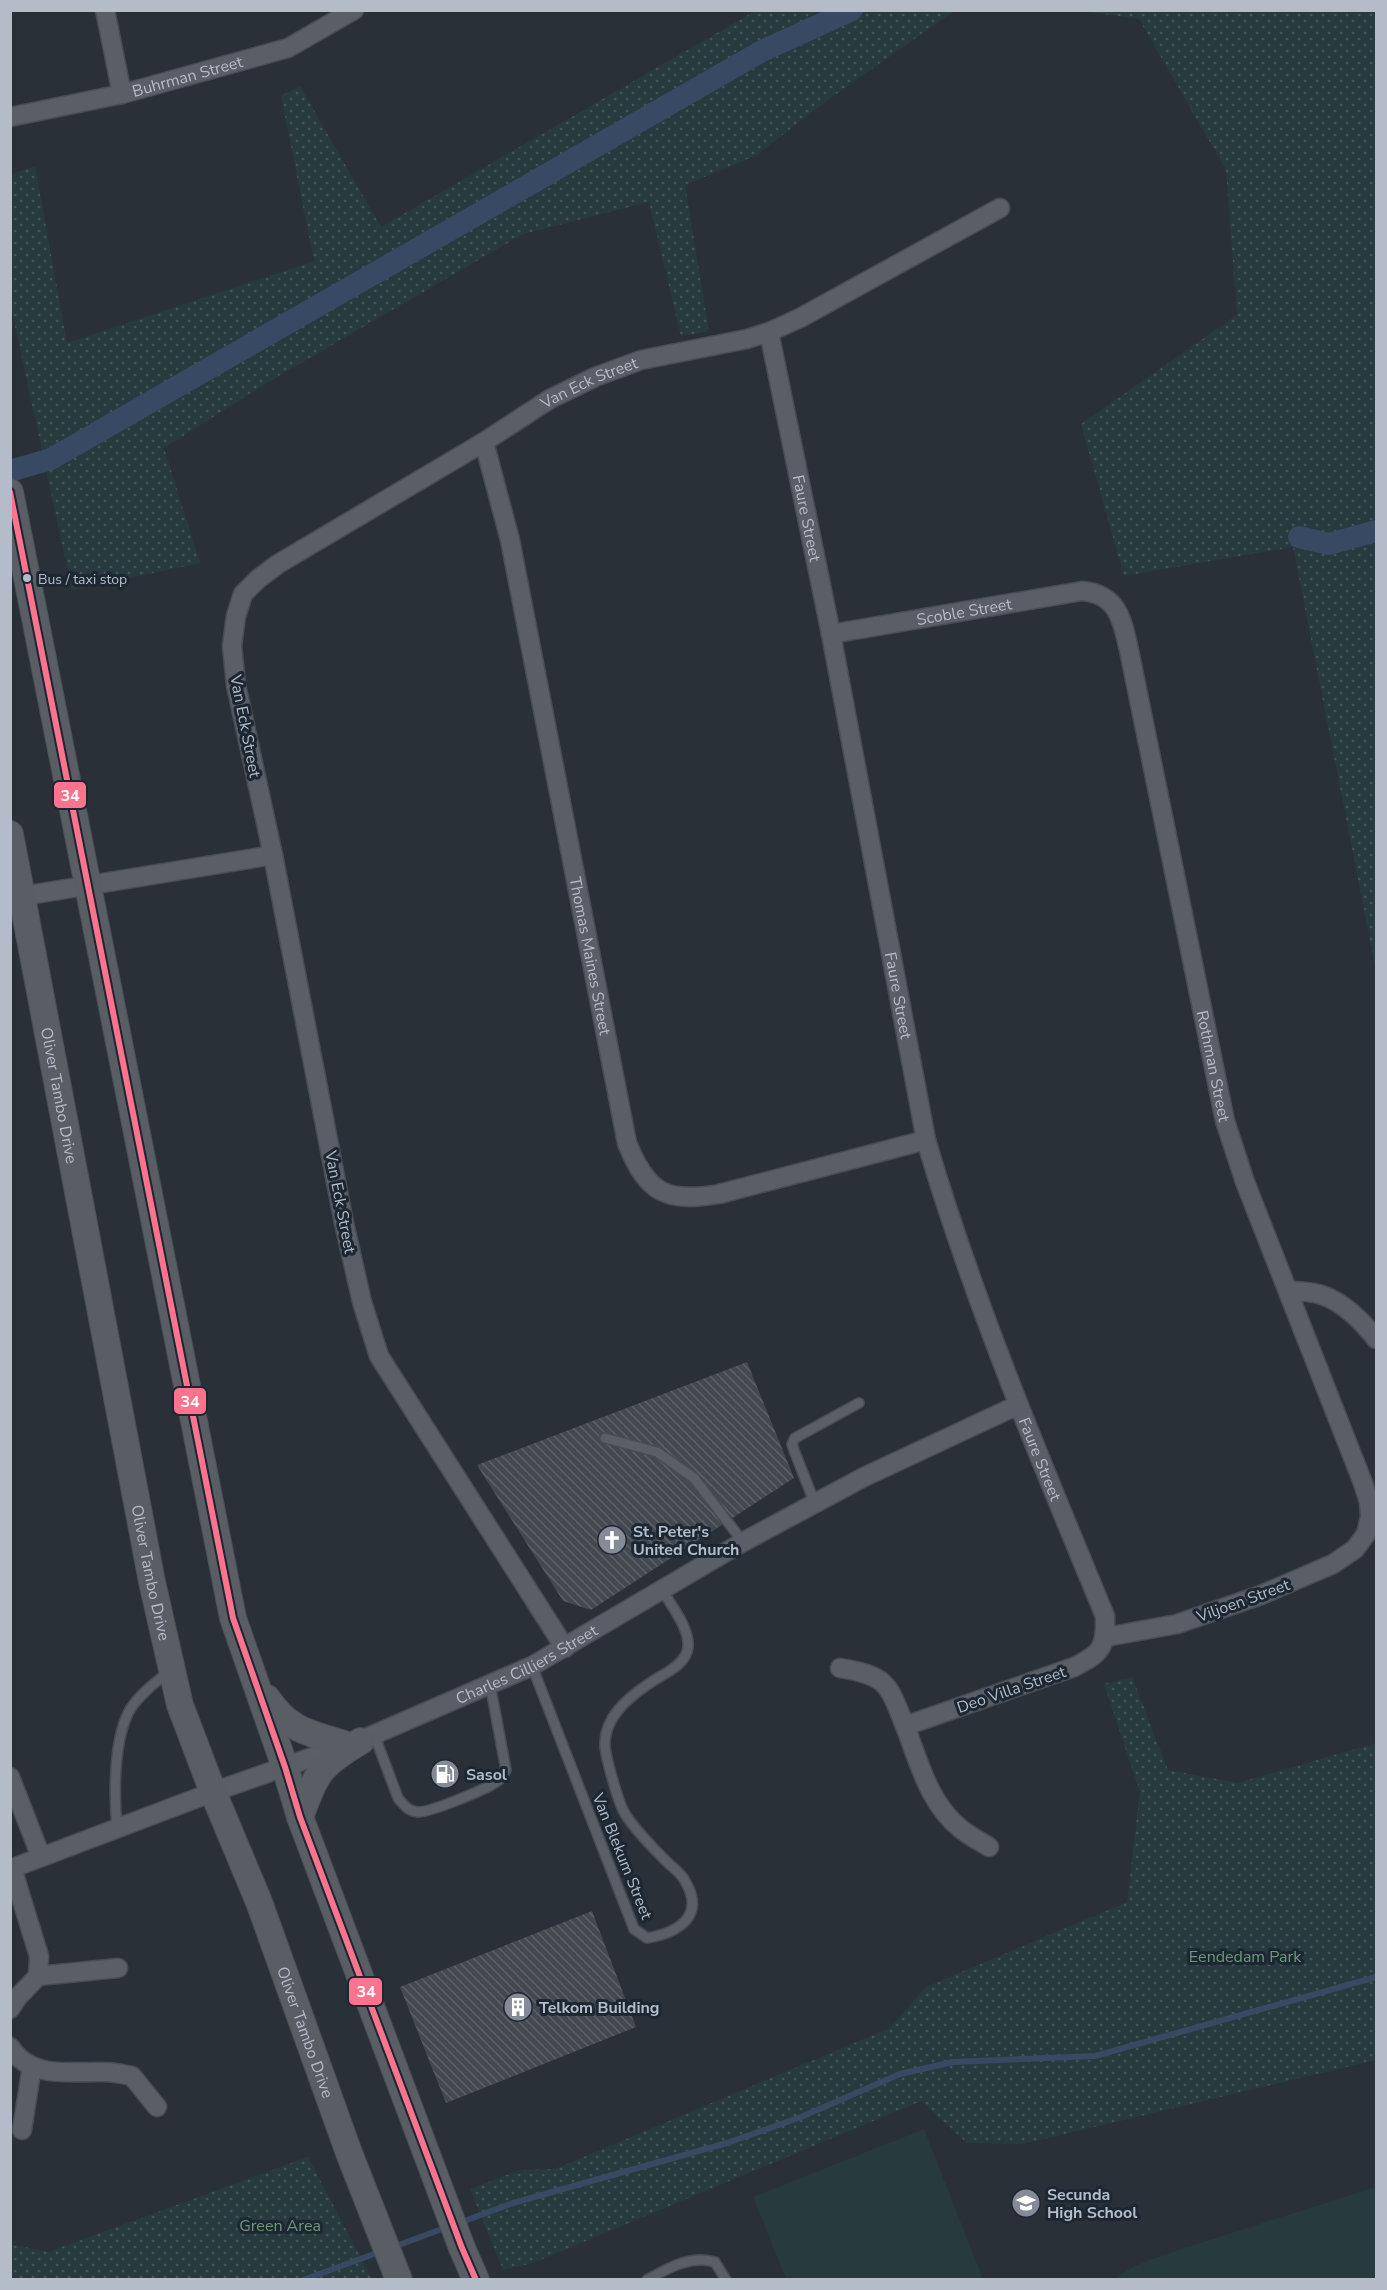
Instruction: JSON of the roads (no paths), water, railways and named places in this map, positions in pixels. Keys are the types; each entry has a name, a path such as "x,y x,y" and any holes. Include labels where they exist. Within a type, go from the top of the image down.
{"street":[{"path":"105,10 122,94"},
{"name":"Buhrman Street","path":"10,117 122,94 288,48 354,10"},
{"name":"Van Eck Street","path":"565,1648 379,1356 362,1302 344,1222 273,855 236,685 232,646 236,616 243,594 278,564 484,442 550,399 595,377 641,360 747,339 769,332 800,318 999,208"},
{"name":"Faure Street","path":"769,332 831,634 926,1140 946,1208 1018,1405 1105,1616 1106,1637"},
{"name":"Thomas Maines Street","path":"484,442 510,540 627,1143 645,1180 660,1191 675,1196 694,1198 719,1194 926,1140"},
{"path":"10,492 233,1618 300,1817 476,2280"},
{"name":"Scoble Street","path":"831,634 1050,596 1082,591 1096,592"},
{"name":"Rothman Street","path":"1096,592 1115,607 1124,626 1225,1121 1245,1182 1373,1499 1366,1533"},
{"name":"Oliver Tambo Drive","path":"10,834 152,1582 180,1705 259,1902 349,2153 395,2273"},
{"path":"23,896 273,855"},
{"path":"1289,1290 1321,1294 1365,1325 1377,1339"},
{"name":"Charles Cilliers Street","path":"11,1868 362,1739 532,1666 743,1542 864,1478 1018,1405"},
{"name":"Viljoen Street","path":"1106,1637 1177,1624 1261,1595 1333,1564 1356,1549 1366,1533"},
{"name":"Deo Villa Street","path":"905,1726 1074,1667 1097,1653 1106,1637"},
{"path":"249,1666 275,1710 289,1724 362,1739"},
{"path":"840,1668 865,1672 883,1682 891,1692 933,1796 944,1813 961,1829 989,1847"},
{"path":"300,1817 312,1783 320,1771 339,1754 362,1739"},
{"path":"10,1777 41,1857"},
{"path":"11,1868 39,1956 38,1976"},
{"path":"10,2010 18,1997 38,1976 118,1968"},
{"path":"10,2047 23,2061 40,2071 106,2072 132,2076 157,2107"},
{"path":"22,2130 32,2066"}],"lane":[{"path":"815,1504 792,1444 795,1438 859,1403"},
{"path":"605,1438 657,1452 694,1478 743,1542"},
{"name":"Van Blekum Street","path":"532,1666 634,1929 647,1938 666,1935 683,1925 691,1913 691,1897 685,1880 641,1836 625,1814 605,1746 613,1714 633,1696 673,1670 686,1657 689,1646 682,1623 662,1590"},
{"path":"117,1828 114,1788 125,1721 139,1698 172,1669"},
{"path":"362,1739 398,1798 412,1811 434,1809 481,1790 494,1784 506,1770 490,1684"},
{"path":"647,2280 669,2268 702,2258 715,2262 726,2280"}],"waterway":[{"path":"10,471 51,459 762,51 852,10"},
{"path":"1299,537 1329,544 1376,531"},
{"path":"459,2223 513,2203 727,2143 801,2117 900,2074 953,2062 1095,2056 1376,1977"},
{"path":"391,2248 447,2227"},
{"path":"303,2280 382,2251"}],"place":[{"name":"Bus / taxi stop","path":"27,578"},
{"name":"St. Peter's United Church","path":"612,1540"},
{"name":"Sasol","path":"445,1774"},
{"name":"Telkom Building","path":"518,2007"},
{"name":"Secunda High School","path":"1026,2203"}],"park label":[{"name":"Eendedam Park","path":"1245,1956"},
{"name":"Green Area","path":"280,2225"}]}
